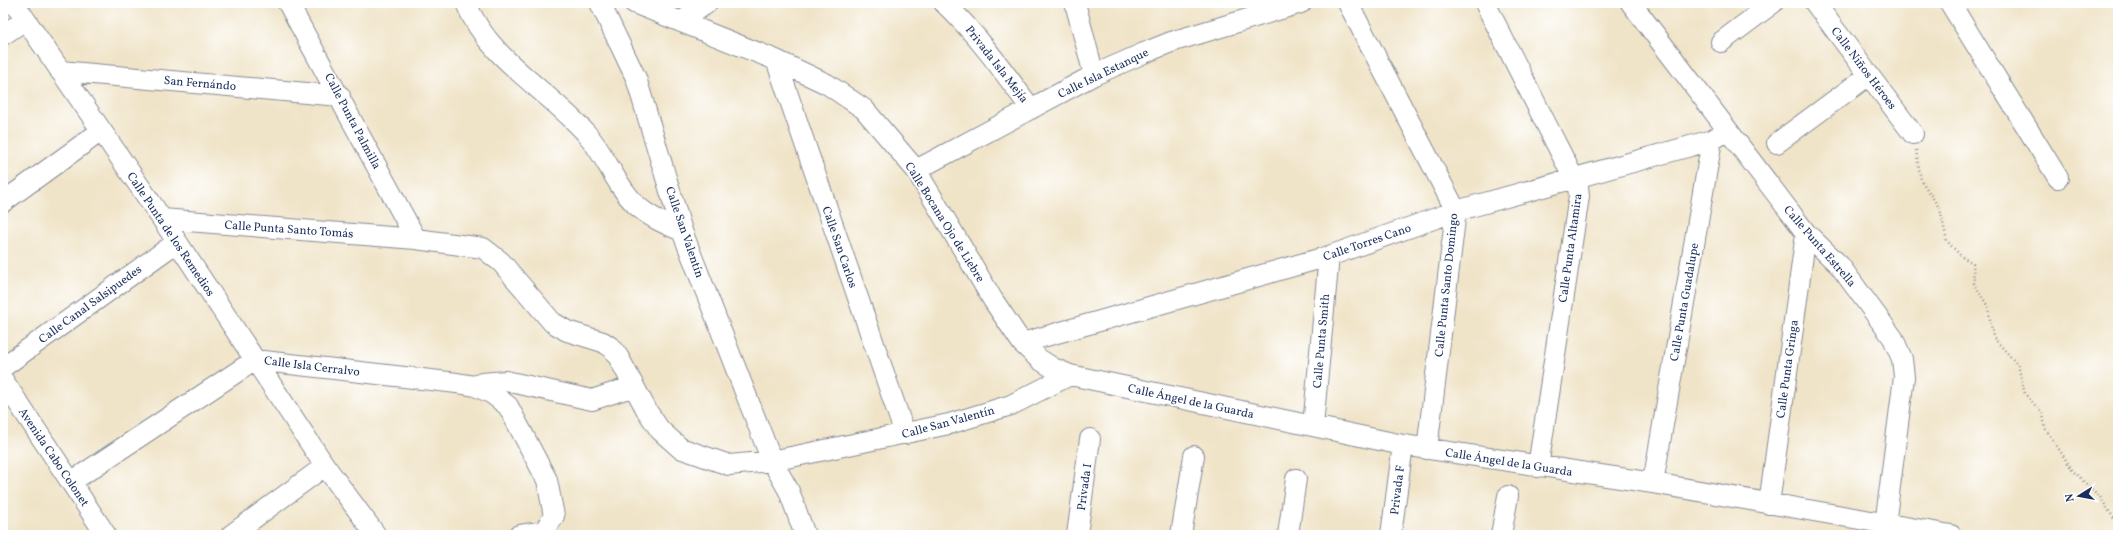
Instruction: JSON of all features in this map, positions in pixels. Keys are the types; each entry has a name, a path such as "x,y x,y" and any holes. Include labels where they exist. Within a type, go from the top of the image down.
{"street":[{"name":"Calle Punta de los Remedios","path":"14,3 177,242 324,466 376,535"},
{"name":"Calle Punta Palmilla","path":"288,3 340,96 416,239"},
{"path":"466,3 490,40 505,57 585,131 635,204 653,218 682,231"},
{"name":"Calle San Valentín","path":"600,3 636,78 682,231 772,461 789,491 805,535"},
{"name":"Calle Bocana Ojo de Liebre","path":"634,3 776,60 827,84 864,109 916,170 993,300 1022,343 1039,359 1053,368 1070,375"},
{"path":"681,22 707,3"},
{"name":"Privada Isla Mejía","path":"944,3 961,19 987,50 1031,110"},
{"path":"1075,3 1094,76"},
{"name":"Calle Isla Estanque","path":"916,170 1094,76 1171,42 1301,3"},
{"name":"Calle Punta Santo Domingo","path":"1348,3 1456,211 1427,448"},
{"name":"Calle Punta Altamira","path":"1485,3 1574,177 1579,196 1538,467"},
{"name":"Calle Punta Estrella","path":"1631,3 1720,135 1806,233 1840,266 1893,338 1902,359 1904,377 1885,524"},
{"path":"1721,42 1773,3"},
{"name":"Calle Niños Héroes","path":"1815,3 1913,134"},
{"path":"1950,3 2058,178"},
{"path":"3,35 25,20"},
{"name":"Calle San Carlos","path":"776,60 905,434"},
{"name":"San Fernándo","path":"60,71 340,96"},
{"path":"1777,144 1869,74"},
{"path":"3,202 101,131"},
{"name":"Calle Torres Cano","path":"1022,343 1329,256 1456,211 1720,135"},
{"name":"Calle Punta Guadalupe","path":"1653,483 1720,135"},
{"name":"Calle Punta Santo Tomás","path":"162,220 416,239 483,248 501,262 552,322 567,331 603,342 612,348 620,358 634,386 660,430 680,448 729,465 772,461"},
{"name":"Calle Punta Gringa","path":"1769,504 1806,233"},
{"name":"Calle Canal Salsipuedes","path":"3,367 177,242"},
{"name":"Calle Punta Smith","path":"1312,426 1329,256"},
{"name":"Calle Isla Cerralvo","path":"71,482 255,360 483,390"},
{"name":"Calle San Valentín","path":"772,461 949,424 1011,405 1070,375"},
{"name":"Calle Ángel de la Guarda","path":"1070,375 1403,445 1538,467 1653,483 1951,535"},
{"name":"Avenida Cabo Colonet","path":"3,380 106,535"},
{"path":"519,535 544,532 554,516 548,480 508,406 483,390 482,383 506,381 592,400 634,386"},
{"name":"Privada I","path":"1077,535 1090,439"},
{"name":"Privada F","path":"1391,535 1403,445"},
{"path":"1181,535 1194,456"},
{"path":"231,535 324,466"},
{"path":"1288,535 1296,478"},
{"path":"1502,535 1508,496"}],"path":[{"path":"1913,134 1921,180 1940,209 1947,241 1962,257 1974,263 1974,283 1988,307 1993,337 2018,366 2025,394 2043,414 2045,428 2073,471 2100,497 2118,525"}]}
